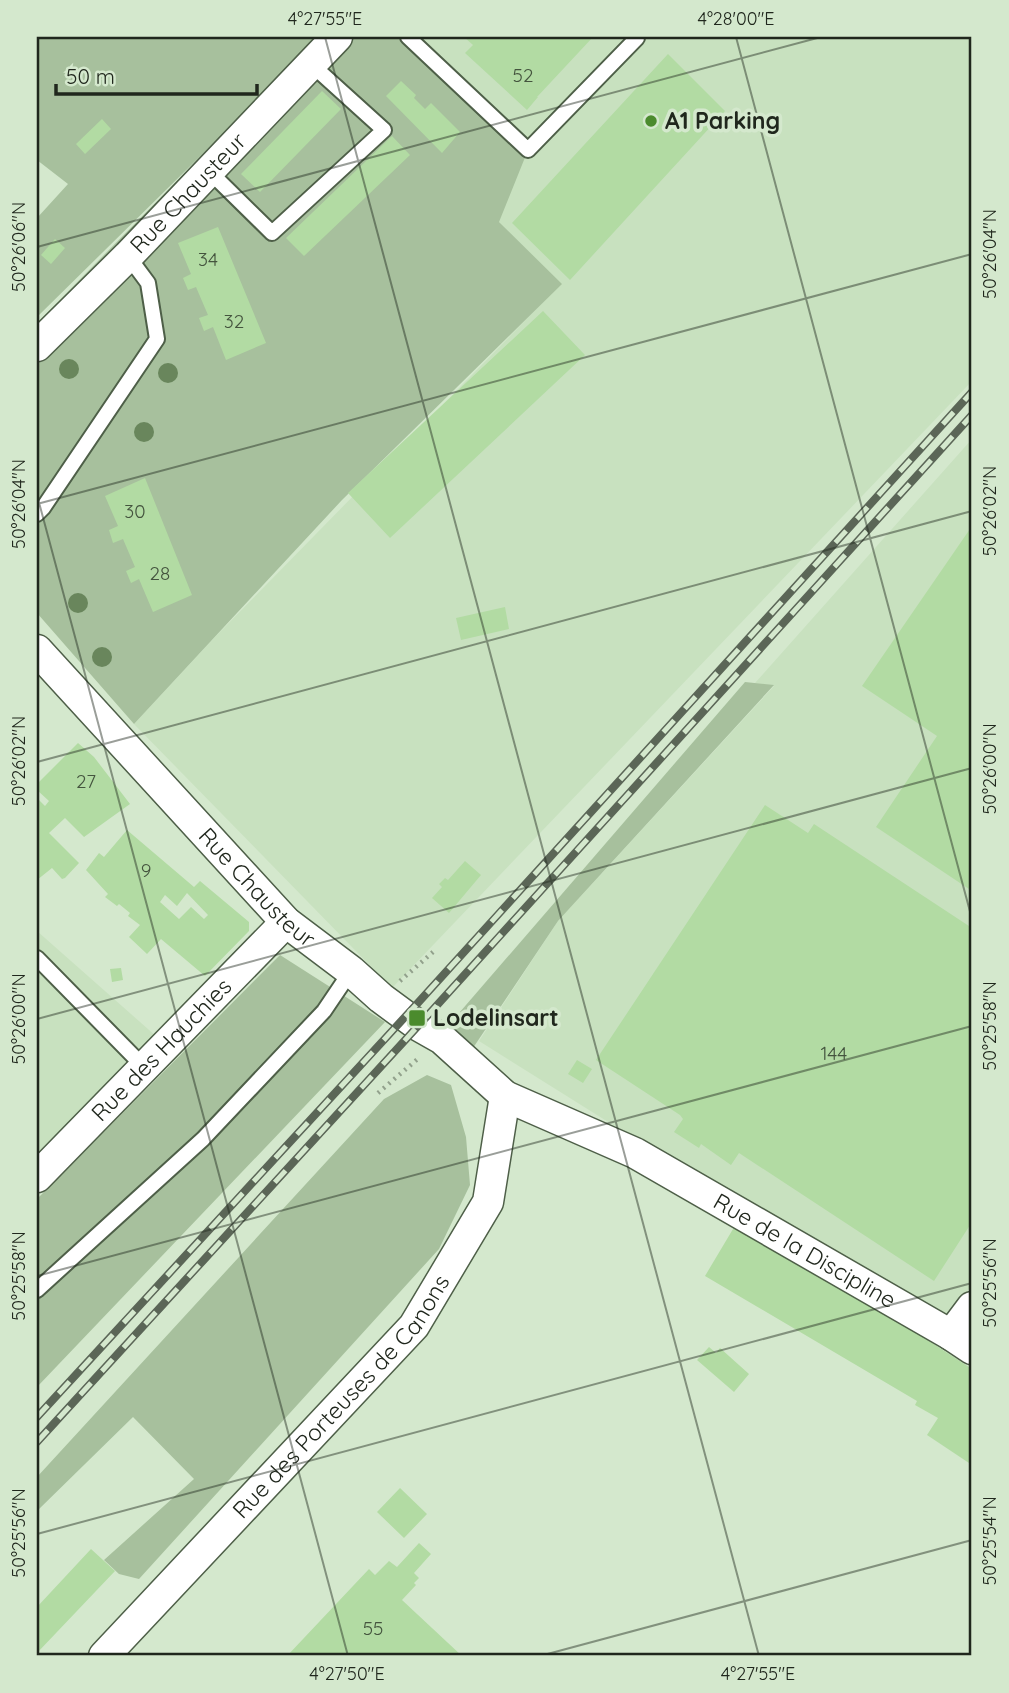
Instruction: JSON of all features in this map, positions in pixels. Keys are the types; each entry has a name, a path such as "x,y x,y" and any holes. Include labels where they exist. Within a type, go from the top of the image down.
{"street":[{"name":"Rue Chausteur","path":"37,346 128,256 337,37"},
{"name":"Rue Chausteur","path":"37,650 286,922 351,971 381,998 442,1039 505,1096"},
{"name":"Rue des Hauchies","path":"37,1177 286,922"},
{"name":"Rue de la Discipline","path":"505,1096 635,1153 962,1342"},
{"name":"Rue des Porteuses de Canons","path":"104,1656 414,1326 488,1202 505,1096"},
{"path":"962,1342 972,1307"}],"lane":[{"path":"408,37 528,150 637,38"},
{"path":"209,171 272,233 384,130 312,64"},
{"path":"37,514 156,339 148,283 128,256"},
{"path":"37,958 144,1067"},
{"path":"37,1290 203,1139 324,1011 351,971"}],"path":[{"path":"381,998 433,952"},
{"path":"378,1093 442,1039"}],"shaded area":[{"path":"37,37 408,37 528,150 499,222 562,284 342,500 134,724 37,613 37,323 234,123 37,317 37,218 68,184 37,160"},
{"path":"408,37 972,37 972,381 392,988 134,724 215,637 561,284 499,222"},
{"path":"972,439 972,1285 948,1316 605,1120 479,1041 558,921 774,686 755,683"},
{"path":"745,682 774,685 558,921 473,1048 447,1027"},
{"path":"37,931 157,1037 37,1160"},
{"path":"280,955 385,1022 37,1387 37,1199"},
{"path":"427,1075 451,1085 466,1137 470,1185 439,1249 139,1579 119,1574 104,1560 194,1479 133,1417 37,1511 37,1477 384,1099"}],"building":[{"path":"464,37 593,37 527,110 465,53 473,45"},
{"name":"A1 Parking","path":"668,54 725,111 570,280 512,223"},
{"path":"401,81 416,95 414,98 425,109 431,103 460,132 442,153 386,96"},
{"path":"322,91 341,109 260,192 241,174"},
{"path":"102,119 111,129 85,154 76,144"},
{"path":"392,136 410,155 304,256 286,238"},
{"path":"218,227 266,343 226,360 213,327 204,331 199,318 208,315 196,287 188,290 183,278 191,274 178,243"},
{"path":"55,239 65,248 51,264 41,255"},
{"path":"543,311 585,355 390,538 348,493"},
{"path":"145,478 192,595 153,612 139,579 131,583 126,571 135,567 123,539 113,543 109,530 118,526 105,496"},
{"path":"972,526 972,891 876,827 937,736 862,686"},
{"path":"505,607 509,629 461,640 456,618"},
{"path":"78,743 94,757 130,804 84,837 65,818 49,833 79,863 65,878 62,879 52,868 37,880 37,802 39,800 45,806 49,801 37,790 37,784"},
{"path":"765,805 808,833 814,824 972,928 972,1222 934,1281 739,1153 731,1165 701,1144 699,1148 674,1132 683,1119 680,1115 596,1060"},
{"path":"127,830 194,887 200,881 249,922 249,931 205,976 161,939 147,954 129,937 140,925 128,916 130,913 119,904 117,906 105,897 108,894 86,870 99,853 104,857","holes":["187,893 208,915 204,919 191,907 179,919 160,902 165,895 177,906"]},
{"path":"465,861 481,875 449,913 432,898 442,887 439,884 445,878 448,880"},
{"path":"121,968 123,980 112,982 110,969"},
{"path":"577,1060 592,1069 583,1083 568,1074"},
{"path":"736,1224 921,1333 920,1335 972,1369 972,1465 927,1435 938,1418 915,1405 917,1401 705,1276"},
{"path":"709,1347 716,1353 720,1348 749,1374 734,1392 697,1360"},
{"path":"400,1488 427,1514 404,1538 377,1512"},
{"path":"419,1543 431,1554 414,1573 419,1578 414,1583 416,1585 402,1600 462,1656 287,1656 369,1569 375,1575 389,1561 397,1567"},
{"path":"91,1549 115,1571 37,1653 37,1607"}],"railway":[{"path":"37,1417 416,1005 972,392"},
{"path":"37,1442 972,415"}],"place":[{"name":"A1 Parking","path":"651,121"},
{"name":"Lodelinsart","path":"417,1018"}]}
